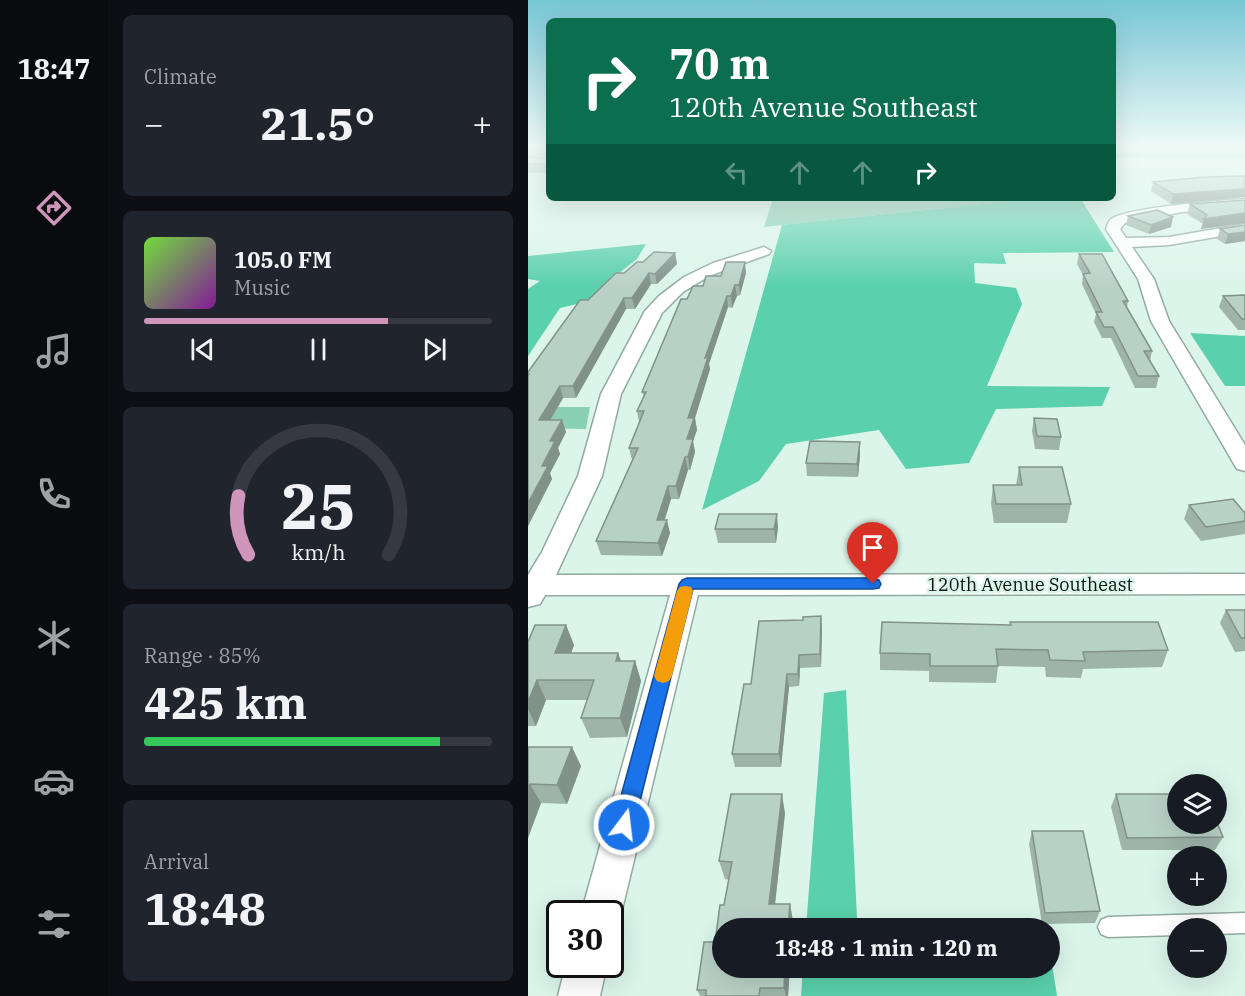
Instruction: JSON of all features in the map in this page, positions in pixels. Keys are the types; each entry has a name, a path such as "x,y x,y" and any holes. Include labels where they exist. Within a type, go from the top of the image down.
{"street":[{"path":"1245,203 1194,205 1120,220 1117,235 1146,279 1160,321 1245,464"},
{"path":"1117,235 1169,241 1245,228"},
{"path":"530,590 555,552 590,476 604,415 612,394 654,311 663,300 691,279 719,265 764,251"},
{"path":"605,900 687,584"},
{"name":"120th Avenue Southeast","path":"530,590 687,584 1245,584"},
{"path":"579,996 584,978"}],"lane":[{"path":"1108,927 1245,922"}],"green space":[{"path":"772,201 1011,201 764,227"},
{"path":"1010,201 1082,201 1114,252 1003,253 1006,264 974,263 975,283 1016,288 1022,304 987,386 1110,387 1102,406 996,409 969,463 906,469 879,430 786,444 759,481 702,510 782,225"},
{"path":"646,244 637,259 599,289 589,301 560,308 528,356 528,289 540,281 528,279 528,256"},
{"path":"1190,333 1245,336 1245,386 1225,386"},
{"path":"528,407 590,407 586,429 528,428"},
{"path":"846,690 857,918 807,918 824,693"},
{"path":"802,978 1054,978 1057,996 801,996"}],"building":[{"path":"1245,200 1245,213 1204,219 1207,215 1190,204"},
{"path":"1157,210 1173,217 1151,225 1128,216"},
{"path":"1245,225 1245,232 1228,234 1220,229"},
{"path":"654,252 675,253 655,274 649,273 632,298 624,298 573,386 560,386 539,420 562,420 550,441 555,441 542,466 548,466 528,503 528,372 580,300 588,300 616,273 624,273 637,262 643,262"},
{"path":"1079,254 1102,254 1128,301 1123,301 1152,351 1144,351 1159,376 1138,376 1113,327 1104,327 1096,312 1102,312 1083,274 1090,273"},
{"path":"726,262 745,262 739,285 735,285 731,296 727,296 705,358 708,357 688,418 694,418 687,439 693,439 676,486 668,486 657,520 667,520 658,543 596,541 638,448 629,448 644,411 637,411 646,392 642,392 681,299 687,299 693,286 703,286 706,276 721,276"},
{"path":"1245,295 1245,319 1242,319 1223,296"},
{"path":"1034,418 1057,419 1061,437 1037,436"},
{"path":"810,441 860,442 857,464 806,463"},
{"path":"1019,467 1062,467 1071,504 996,504 993,485 1022,485"},
{"path":"1233,499 1245,513 1245,521 1206,527 1189,505"},
{"path":"719,514 777,514 774,529 715,529"},
{"path":"1226,610 1245,610 1245,638 1241,638"},
{"path":"821,616 820,654 799,655 798,674 787,674 779,754 732,754 744,684 751,684 759,621 803,620 803,617"},
{"path":"882,622 1011,625 1010,622 1158,622 1168,650 1083,652 1085,661 1050,660 1048,650 996,649 998,666 930,666 930,654 880,653"},
{"path":"535,625 566,625 555,653 618,653 616,661 635,661 620,718 581,718 594,680 537,680 528,702 528,642"},
{"path":"528,747 572,747 557,785 530,784 528,789"},
{"path":"731,794 782,794 769,904 790,904 789,918 718,918 720,905 724,905 732,862 719,861"},
{"path":"1116,794 1167,794 1167,834 1222,834 1223,837 1127,838"},
{"path":"1032,831 1083,831 1100,911 1045,913"},
{"path":"704,942 712,942 712,978 784,978 784,988 760,988 759,996 706,996 706,990 697,990"}],"slow traffic":[{"path":"663,676 685,591"}],"route":[{"path":"624,825 687,584 873,584"}]}
